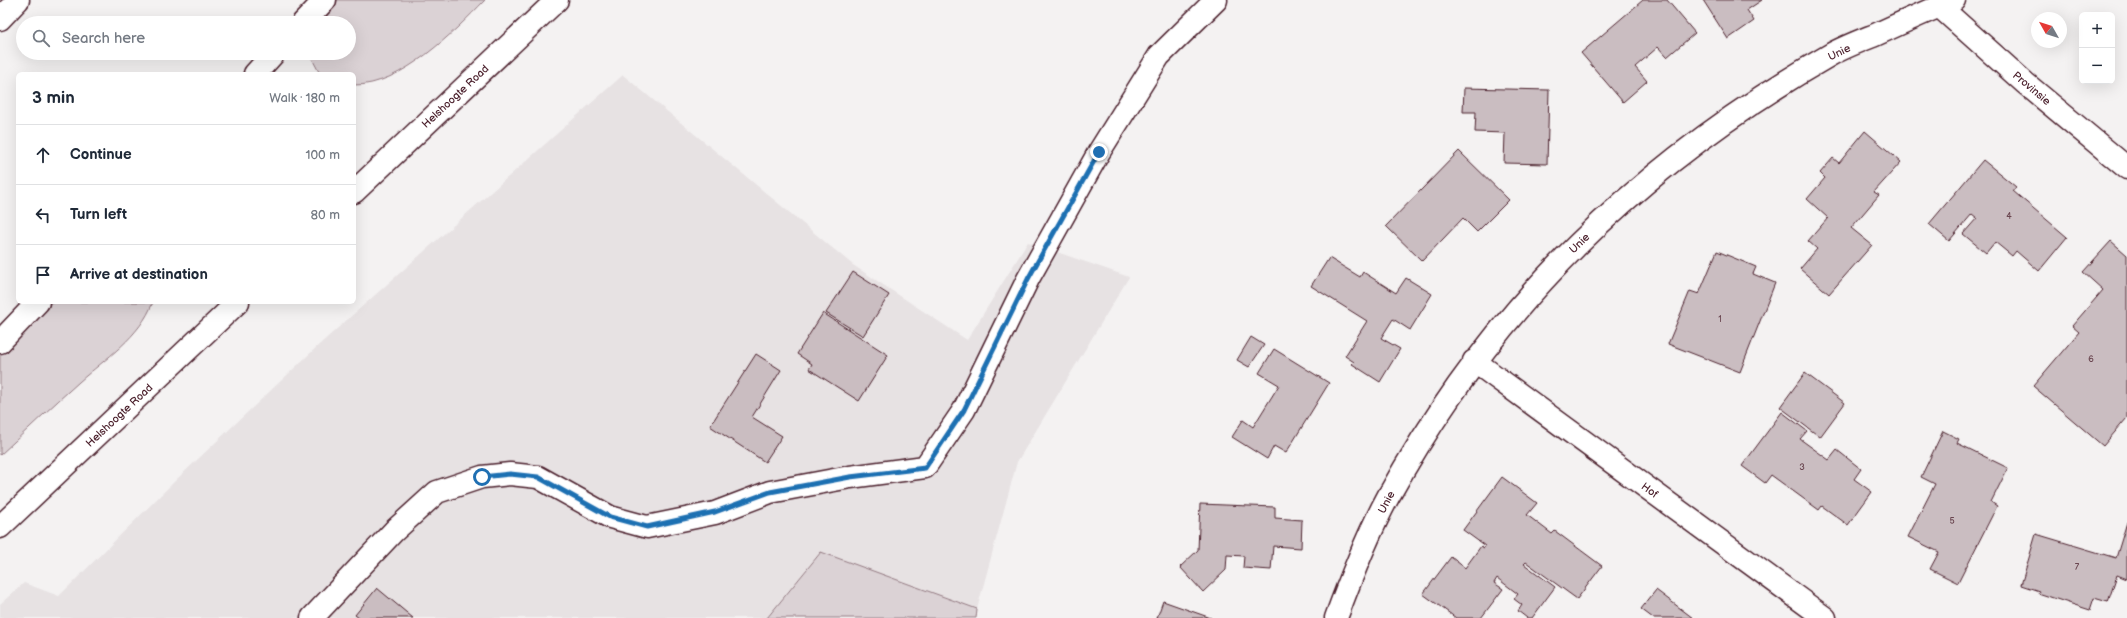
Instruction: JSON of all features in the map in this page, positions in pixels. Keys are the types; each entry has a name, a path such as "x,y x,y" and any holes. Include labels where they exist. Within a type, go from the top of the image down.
{"street":[{"path":"0,19 18,0"},
{"path":"310,16 325,0"},
{"name":"Helshoogte Road","path":"356,190 557,0"},
{"path":"312,618 394,531 437,492 482,477 510,474 538,477 610,517 647,527 715,512 770,492 850,477 925,468 964,410 1028,279 1099,152 1159,56 1216,0"},
{"name":"Provinsie","path":"1946,3 2025,83 2127,168"},
{"name":"Unie","path":"1336,618 1354,569 1387,499 1433,421 1474,361 1527,297 1575,246 1648,179 1710,131 1831,54 1946,3"},
{"path":"256,72 267,60"},
{"path":"0,342 36,304"},
{"name":"Helshoogte Road","path":"0,527 236,304"},
{"name":"Hof","path":"1474,361 1825,618"}],"shaded area":[{"path":"333,0 485,0 458,27 426,55 408,67 390,77 372,83 356,85 356,72 319,72 313,60 356,60 356,16 322,16"},
{"path":"623,75 853,265 967,340 1028,242 1129,277 1017,462 977,609 821,552 767,618 0,618 0,604 24,583 59,596 179,477 321,343"},
{"path":"41,304 152,304 140,326 121,346 69,391 0,455 0,349"},
{"path":"821,552 977,609 976,618 767,618"}],"building":[{"path":"1643,0 1667,0 1695,33 1667,57 1658,47 1635,67 1647,81 1623,102 1581,53"},
{"path":"1703,0 1762,0 1747,10 1754,21 1728,39"},
{"path":"1464,88 1549,90 1547,164 1504,163 1505,133 1475,132 1476,112 1463,112"},
{"path":"1865,131 1901,162 1874,192 1879,195 1851,228 1872,245 1829,294 1800,269 1817,249 1808,241 1828,218 1807,199 1825,178 1820,173 1833,158 1839,163"},
{"path":"1459,151 1509,200 1477,232 1463,218 1422,261 1386,226"},
{"path":"1983,160 2016,187 2013,191 2067,237 2039,271 2016,251 2012,256 1995,242 1986,253 1963,234 1977,218 1972,214 1949,241 1929,224"},
{"path":"2111,241 2127,255 2127,418 2103,446 2033,386 2079,332 2072,326 2103,290 2083,272"},
{"path":"1717,251 1756,267 1753,274 1775,283 1740,372 1668,344 1690,291 1699,294"},
{"path":"1329,258 1360,277 1363,272 1396,293 1406,278 1432,294 1410,330 1393,319 1381,338 1400,349 1380,382 1352,364 1354,362 1345,356 1367,321 1311,286"},
{"path":"853,272 889,295 863,336 826,313"},
{"path":"823,313 888,355 859,401 809,369 812,364 797,354"},
{"path":"1251,337 1264,345 1249,367 1237,360"},
{"path":"1274,349 1329,383 1286,453 1274,446 1267,459 1232,437 1243,420 1253,427 1279,385 1259,373"},
{"path":"756,354 781,370 752,417 782,436 765,462 710,426"},
{"path":"1805,373 1845,403 1820,437 1780,407"},
{"path":"1782,412 1807,431 1800,439 1829,460 1837,450 1861,469 1854,479 1872,492 1848,525 1822,506 1819,510 1771,475 1765,483 1742,466"},
{"path":"1943,431 1959,439 1957,443 2008,468 1991,502 1997,506 1958,583 1930,569 1939,552 1908,537 1935,484 1921,477"},
{"path":"1502,477 1537,503 1527,515 1552,534 1555,531 1602,566 1577,599 1526,562 1524,564 1555,587 1532,618 1527,618 1518,611 1522,605 1514,599 1518,594 1497,578 1494,583 1503,589 1481,618 1456,618 1423,594 1451,557 1465,568 1481,546 1484,548 1485,546 1463,530"},
{"path":"1200,504 1275,507 1275,518 1302,520 1301,548 1273,546 1271,570 1243,568 1244,556 1227,555 1226,570 1203,592 1180,567 1198,550"},
{"path":"2127,522 2127,579 2117,575 2108,602 2094,598 2090,610 2038,593 2039,591 2021,585 2036,534 2116,558"},
{"path":"377,588 413,618 359,618 355,615"},
{"path":"1656,590 1693,618 1653,618 1641,609"},
{"path":"1163,601 1211,618 1157,618"}],"route":[{"path":"482,477 510,474 538,477 610,517 647,527 715,512 770,492 850,477 925,468 964,410 1028,279 1099,152"}]}
